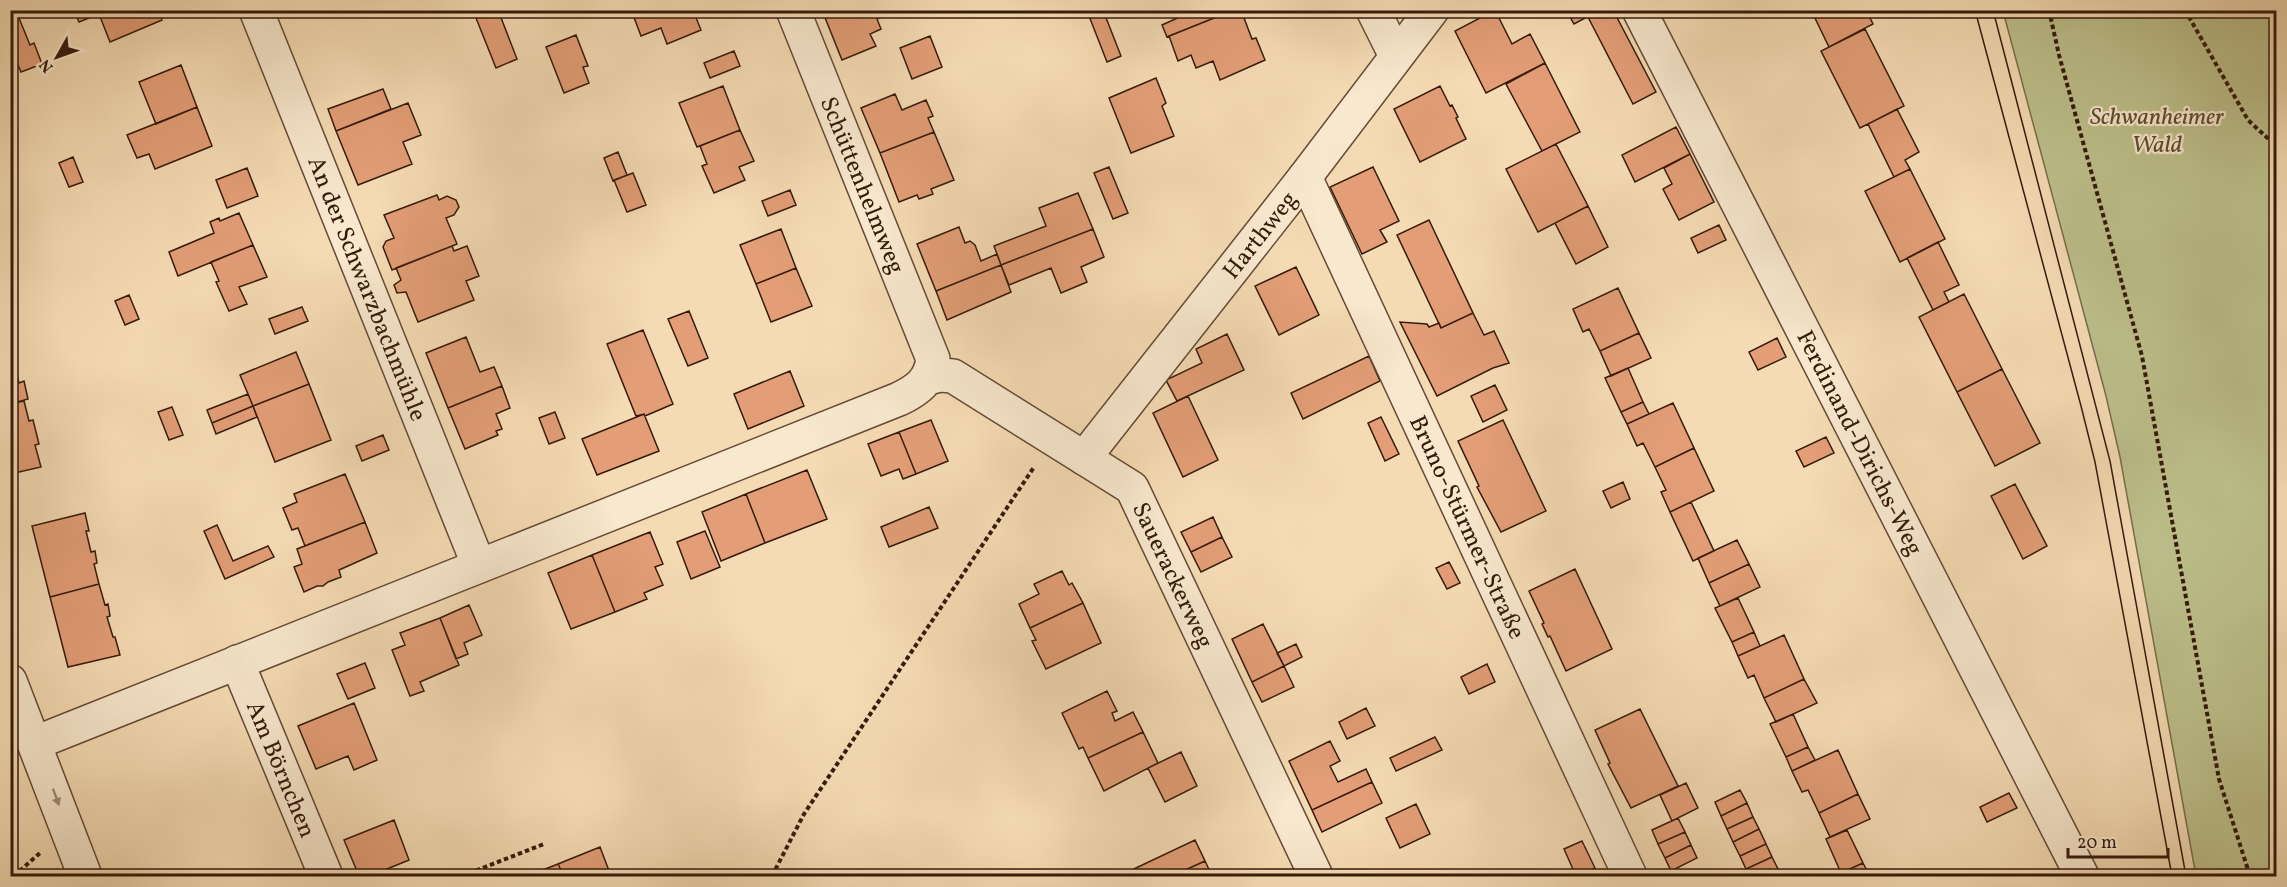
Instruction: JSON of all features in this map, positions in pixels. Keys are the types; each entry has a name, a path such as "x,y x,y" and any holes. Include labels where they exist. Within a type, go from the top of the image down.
{"street":[{"name":"An der Schwarzbachmühle","path":"256,10 479,566"},
{"name":"Schüttenhelmweg","path":"793,10 930,368"},
{"path":"1373,10 1396,56"},
{"name":"Harthweg","path":"1084,458 1305,177 1432,10"},
{"name":"Ferdinand-Dirichs-Weg","path":"1639,10 2082,876"},
{"name":"Bruno-Stürmer-Straße","path":"1305,177 1630,876"},
{"path":"35,743 899,399 916,390 930,368"},
{"name":"Sauerackerweg","path":"930,368 940,375 952,376 1132,488 1316,876"},
{"name":"Am Börnchen","path":"237,662 326,876"},
{"path":"10,681 85,876"}],"path":[{"path":"2049,10 2062,66 2142,357 2219,779 2250,876"},
{"path":"2185,10 2248,120 2277,146"},
{"path":"772,876 804,814 1040,459 1084,458"},
{"path":"462,876 544,844"}],"green space":[{"name":"Schwanheimer Wald","path":"2003,11 2276,11 2276,876 2196,876 2120,457 2106,396"}],"building":[{"path":"74,10 158,10 162,20 110,42 99,14 79,22"},
{"path":"481,10 498,10 517,59 496,68 474,13"},
{"path":"635,10 693,10 701,30 667,44 661,28 641,36 632,12"},
{"path":"834,10 897,10 877,19 881,29 870,34 876,46 842,60 824,15"},
{"path":"1103,10 1121,56 1107,62 1089,16"},
{"path":"1195,10 1234,10 1167,37 1162,25"},
{"path":"1234,10 1241,10 1252,39 1256,38 1265,60 1220,80 1213,61 1196,68 1191,55 1178,61 1169,36"},
{"path":"1495,10 1512,44 1530,34 1545,63 1486,93 1455,31"},
{"path":"1566,10 1600,10 1574,24"},
{"path":"1600,10 1613,10 1656,92 1633,104 1588,17"},
{"path":"1811,10 1866,10 1873,24 1829,47"},
{"path":"19,18 30,45 34,43 42,64 21,72 10,46 10,22"},
{"path":"1865,29 1904,106 1860,128 1821,51"},
{"path":"576,35 588,66 583,67 589,83 564,93 546,47"},
{"path":"930,36 942,67 912,79 900,48"},
{"path":"734,51 740,66 710,78 704,63"},
{"path":"1545,63 1580,132 1542,151 1506,84"},
{"path":"181,65 197,107 156,124 139,82"},
{"path":"1156,78 1166,103 1162,106 1174,136 1131,153 1109,98"},
{"path":"723,86 740,130 697,147 679,103"},
{"path":"1440,86 1458,117 1456,118 1466,139 1420,162 1394,109"},
{"path":"383,89 391,109 336,131 328,109"},
{"path":"895,94 902,110 926,100 933,116 928,118 934,132 880,153 861,108"},
{"path":"408,103 421,135 403,142 412,164 358,185 336,131"},
{"path":"197,107 212,146 155,169 149,154 137,158 127,135"},
{"path":"1897,109 1919,152 1905,160 1910,169 1894,177 1868,124"},
{"path":"1676,127 1690,154 1635,182 1622,155"},
{"path":"740,130 754,161 739,167 745,180 714,193 702,166 707,164 700,146"},
{"path":"934,132 954,180 931,189 933,194 919,199 917,195 899,202 880,153"},
{"path":"1556,144 1588,206 1538,232 1506,169"},
{"path":"618,152 627,175 613,181 604,158"},
{"path":"1690,154 1714,202 1679,220 1663,189 1672,184 1664,168"},
{"path":"73,157 83,182 69,187 59,163"},
{"path":"1109,167 1128,213 1113,219 1094,173"},
{"path":"1373,167 1399,221 1380,230 1387,242 1362,254 1330,187"},
{"path":"247,168 258,196 227,208 216,180"},
{"path":"1910,169 1945,239 1900,262 1865,191"},
{"path":"633,173 646,205 627,212 614,180"},
{"path":"790,190 796,205 768,216 762,201"},
{"path":"1078,193 1093,229 1001,265 994,246 1046,226 1039,208"},
{"path":"437,195 439,200 447,196 456,200 459,207 454,215 446,218 457,244 392,270 383,247 386,241 394,238 384,215"},
{"path":"1588,206 1608,247 1576,264 1555,223"},
{"path":"239,213 253,245 178,276 169,252 214,233 210,222 219,218 220,221"},
{"path":"1429,220 1473,313 1441,328 1397,235"},
{"path":"1719,225 1726,240 1698,253 1691,238"},
{"path":"959,227 965,243 970,241 975,245 981,261 997,254 1001,265 936,291 917,244"},
{"path":"781,229 796,268 756,284 740,245"},
{"path":"1093,229 1104,257 1081,267 1087,282 1061,293 1051,268 1009,285 1001,265"},
{"path":"1938,242 1959,285 1944,292 1949,302 1933,310 1907,258"},
{"path":"253,245 267,277 239,287 247,304 229,311 216,282 219,281 211,262"},
{"path":"452,246 454,251 467,246 479,276 466,281 474,300 418,322 406,292 397,293 394,285 401,280 396,268"},
{"path":"1001,265 1011,292 947,320 936,291"},
{"path":"1296,267 1319,315 1279,335 1255,286"},
{"path":"796,268 812,306 771,322 756,284"},
{"path":"1618,288 1639,333 1600,351 1589,329 1583,332 1573,309"},
{"path":"1964,294 2002,369 1957,392 1919,317"},
{"path":"129,295 139,319 125,325 115,301"},
{"path":"302,307 308,321 275,334 269,319"},
{"path":"689,311 708,358 688,366 668,319"},
{"path":"1473,313 1484,335 1494,331 1509,363 1493,368 1437,396 1400,322 1427,324 1429,327 1439,323 1441,328"},
{"path":"643,330 673,404 645,416 644,414 636,416 607,344"},
{"path":"1639,333 1651,358 1611,376 1600,351"},
{"path":"1227,334 1244,370 1177,401 1166,380 1202,363 1196,349"},
{"path":"466,337 480,372 494,367 502,386 448,408 426,353"},
{"path":"1777,338 1786,357 1758,370 1749,352"},
{"path":"10,347 19,383 24,381 28,399 10,404"},
{"path":"296,352 309,384 253,406 240,375"},
{"path":"1369,356 1380,381 1303,419 1291,393"},
{"path":"1628,368 1643,402 1621,412 1605,378"},
{"path":"2002,369 2040,443 1995,466 1957,392"},
{"path":"790,371 804,406 748,429 734,394"},
{"path":"309,384 331,440 275,462 253,406"},
{"path":"1495,385 1507,410 1483,422 1471,396"},
{"path":"502,386 510,408 496,414 502,429 496,431 498,435 465,449 448,408"},
{"path":"248,394 253,406 212,423 207,410"},
{"path":"1188,396 1218,460 1183,477 1153,413"},
{"path":"24,401 29,421 33,420 39,444 35,445 41,467 10,474 10,404"},
{"path":"1643,402 1649,414 1627,424 1621,412"},
{"path":"1673,403 1694,448 1655,467 1643,443 1637,446 1627,424"},
{"path":"253,406 257,417 216,434 212,423"},
{"path":"172,407 183,435 169,440 158,412"},
{"path":"555,412 565,438 549,444 539,418"},
{"path":"644,414 659,451 597,475 582,439"},
{"path":"1381,417 1399,454 1385,461 1368,423"},
{"path":"931,420 948,461 916,474 899,432"},
{"path":"1503,420 1546,511 1501,532 1477,487 1479,486 1458,441"},
{"path":"899,432 916,474 903,479 899,469 881,476 868,444"},
{"path":"383,435 389,450 362,461 356,446"},
{"path":"1826,437 1834,453 1804,467 1796,451"},
{"path":"1694,448 1714,491 1670,512 1661,492 1666,490 1655,467"},
{"path":"807,470 827,519 765,543 746,494"},
{"path":"345,474 365,522 305,546 298,528 292,530 283,508 297,502 294,494"},
{"path":"1623,482 1630,499 1611,508 1603,491"},
{"path":"2015,484 2047,546 2023,559 1991,496"},
{"path":"746,494 765,543 721,561 702,512"},
{"path":"1691,502 1714,551 1693,561 1670,512"},
{"path":"929,507 938,528 889,547 881,527"},
{"path":"85,513 89,531 86,531 91,552 95,551 97,563 94,564 99,584 50,597 32,526"},
{"path":"1213,517 1222,537 1191,552 1181,532"},
{"path":"365,522 377,553 339,570 341,577 304,592 294,567 302,564 297,549"},
{"path":"217,525 233,561 268,546 274,557 225,579 204,531"},
{"path":"705,531 720,567 691,579 677,542"},
{"path":"650,532 663,564 655,567 663,585 644,593 647,599 615,612 592,555"},
{"path":"1222,537 1232,557 1201,572 1191,552"},
{"path":"1737,540 1749,564 1709,583 1698,558"},
{"path":"592,555 615,612 571,629 548,573"},
{"path":"1449,562 1460,583 1447,589 1436,568"},
{"path":"1749,564 1760,587 1720,606 1709,583"},
{"path":"1575,569 1612,649 1566,671 1550,636 1548,637 1529,591"},
{"path":"1062,571 1069,585 1072,583 1083,603 1030,628 1019,604 1039,594 1034,584"},
{"path":"99,584 105,605 108,604 110,616 107,617 120,655 68,667 50,597"},
{"path":"1738,598 1754,632 1732,642 1715,608"},
{"path":"1083,603 1101,643 1046,669 1032,641 1036,640 1030,628"},
{"path":"469,605 482,635 464,643 468,654 456,659 440,618"},
{"path":"440,618 459,665 420,682 424,691 410,696 392,650 405,645 400,633"},
{"path":"1263,624 1284,666 1252,682 1232,639"},
{"path":"1754,632 1760,646 1738,656 1732,642"},
{"path":"1784,635 1804,679 1764,698 1754,675 1748,678 1738,656"},
{"path":"1296,644 1302,657 1284,666 1277,653"},
{"path":"365,663 375,688 348,699 337,674"},
{"path":"1487,664 1495,682 1469,694 1461,677"},
{"path":"1284,666 1294,687 1262,702 1252,682"},
{"path":"1804,679 1817,703 1776,722 1764,698"},
{"path":"1107,691 1117,711 1112,713 1115,721 1133,712 1143,732 1088,758 1083,747 1079,749 1062,713"},
{"path":"354,703 377,760 354,770 348,756 316,769 298,726"},
{"path":"1366,708 1375,726 1347,739 1339,722"},
{"path":"1640,709 1678,786 1631,808 1608,764 1610,763 1595,730"},
{"path":"1793,714 1808,747 1786,757 1770,724"},
{"path":"1143,732 1158,763 1104,791 1088,758"},
{"path":"1435,737 1442,750 1396,771 1390,758"},
{"path":"1330,741 1340,761 1330,766 1338,782 1366,769 1372,782 1312,810 1289,761"},
{"path":"1808,747 1815,760 1792,771 1786,757"},
{"path":"1838,750 1858,794 1819,813 1808,790 1802,792 1792,771"},
{"path":"1181,752 1197,786 1165,802 1148,768"},
{"path":"1372,782 1382,803 1322,832 1312,810"},
{"path":"1686,783 1698,808 1672,821 1660,795"},
{"path":"1740,790 1747,803 1721,816 1715,802"},
{"path":"2009,793 2017,808 1987,822 1980,807"},
{"path":"1858,794 1870,819 1830,837 1819,813"},
{"path":"1747,803 1753,817 1727,829 1721,816"},
{"path":"1416,804 1430,834 1400,848 1386,818"},
{"path":"1753,817 1759,829 1733,842 1727,829"},
{"path":"1678,818 1685,832 1658,844 1652,830"},
{"path":"394,820 409,860 370,876 359,876 344,840"},
{"path":"1759,829 1766,844 1740,856 1733,842"},
{"path":"1847,830 1863,863 1841,873 1826,839"},
{"path":"1685,832 1691,845 1665,858 1658,844"},
{"path":"1195,840 1205,861 1172,876 1119,876"},
{"path":"1582,841 1595,868 1576,876 1564,849"},
{"path":"1766,844 1772,857 1746,869 1740,856"},
{"path":"1691,845 1697,858 1671,871 1665,858"},
{"path":"600,847 611,876 564,876 558,864"},
{"path":"1772,857 1779,871 1767,876 1750,876 1746,869"},
{"path":"1205,861 1212,876 1172,876"},
{"path":"1863,863 1870,876 1843,876 1841,873"},
{"path":"558,864 564,876 527,876"},
{"path":"1779,871 1781,876 1767,876"}],"tram line":[{"path":"1975,10 2095,462 2172,876"},
{"path":"1993,10 2110,461 2186,876"}]}
